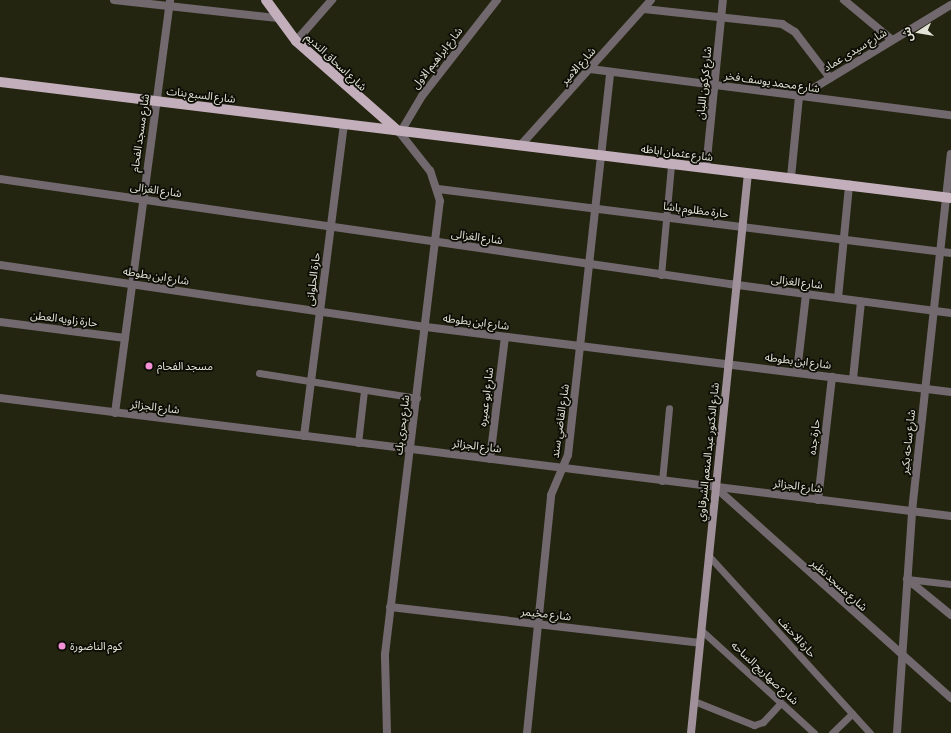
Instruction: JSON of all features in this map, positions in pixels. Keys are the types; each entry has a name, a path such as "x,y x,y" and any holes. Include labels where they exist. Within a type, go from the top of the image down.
{"main road":[{"name":"شارع اسحاق النديم","path":"266,0 296,41 400,133"},
{"name":"شارع السبع بنات","path":"0,82 344,124 400,133"},
{"name":"شارع عثمان اباظه","path":"400,133 706,169 791,177 948,197"},
{"name":"شارع الدكتور عبد المنعم الشرقاوي","path":"691,733 708,554 748,173"}],"street":[{"path":"114,0 169,3 278,18"},
{"path":"296,41 332,0"},
{"name":"شارع ابراهيم الاول","path":"400,133 422,96 497,0"},
{"name":"شارع الامير","path":"520,146 651,0"},
{"name":"شارع كركون اللبان","path":"706,169 723,0"},
{"path":"844,0 892,40"},
{"name":"شارع مسجد الفحام","path":"115,413 169,3"},
{"name":"شارع سيدى عماد","path":"799,97 951,5"},
{"path":"644,9 721,16 790,27 830,78"},
{"name":"شارع محمد يوسف فخر","path":"590,69 799,97 951,115"},
{"name":"شارع القاضي سند","path":"527,733 551,495 568,455 610,72"},
{"path":"791,177 799,97"},
{"name":"حارة الحلوانى","path":"304,436 344,124"},
{"name":"شارع بحرى بك","path":"388,733 385,654 410,449 438,242 438,189 430,171 400,133"},
{"name":"شارع ساحه بكير","path":"897,733 912,511 939,252 948,197 951,154"},
{"name":"شارع الغزالى","path":"0,179 736,285 951,313"},
{"path":"838,298 849,185"},
{"name":"حارة مظلوم باشا","path":"438,189 951,253"},
{"name":"شارع ابن بطوطه","path":"0,265 133,283 426,327 728,363 951,392"},
{"path":"797,372 806,294"},
{"path":"853,379 861,301"},
{"name":"حارة زاويه العطن","path":"0,322 125,338"},
{"name":"شارع ابو عميره","path":"490,459 505,337"},
{"name":"حارة جده","path":"818,500 832,377"},
{"name":"شارع الجزائر","path":"0,398 951,516"},
{"name":"شارع مسجد نظير","path":"715,487 902,657 951,698"},
{"path":"907,579 951,616"},
{"name":"شارع مخيمر","path":"390,607 700,643"}],"lane":[{"path":"661,274 671,165"},
{"path":"259,373 417,398"},
{"path":"358,443 364,390"},
{"path":"662,480 670,408"},
{"name":"حارة الاحنف","path":"708,554 870,733"},
{"path":"907,579 951,584"},
{"name":"شارع صهاريج الساحه","path":"701,630 814,733"},
{"path":"694,701 754,725 764,722 781,703"},
{"path":"832,733 852,714"}],"place":[{"name":"مسجد الفحام","path":"149,366"},
{"name":"كوم الناضورة","path":"62,646"}]}
